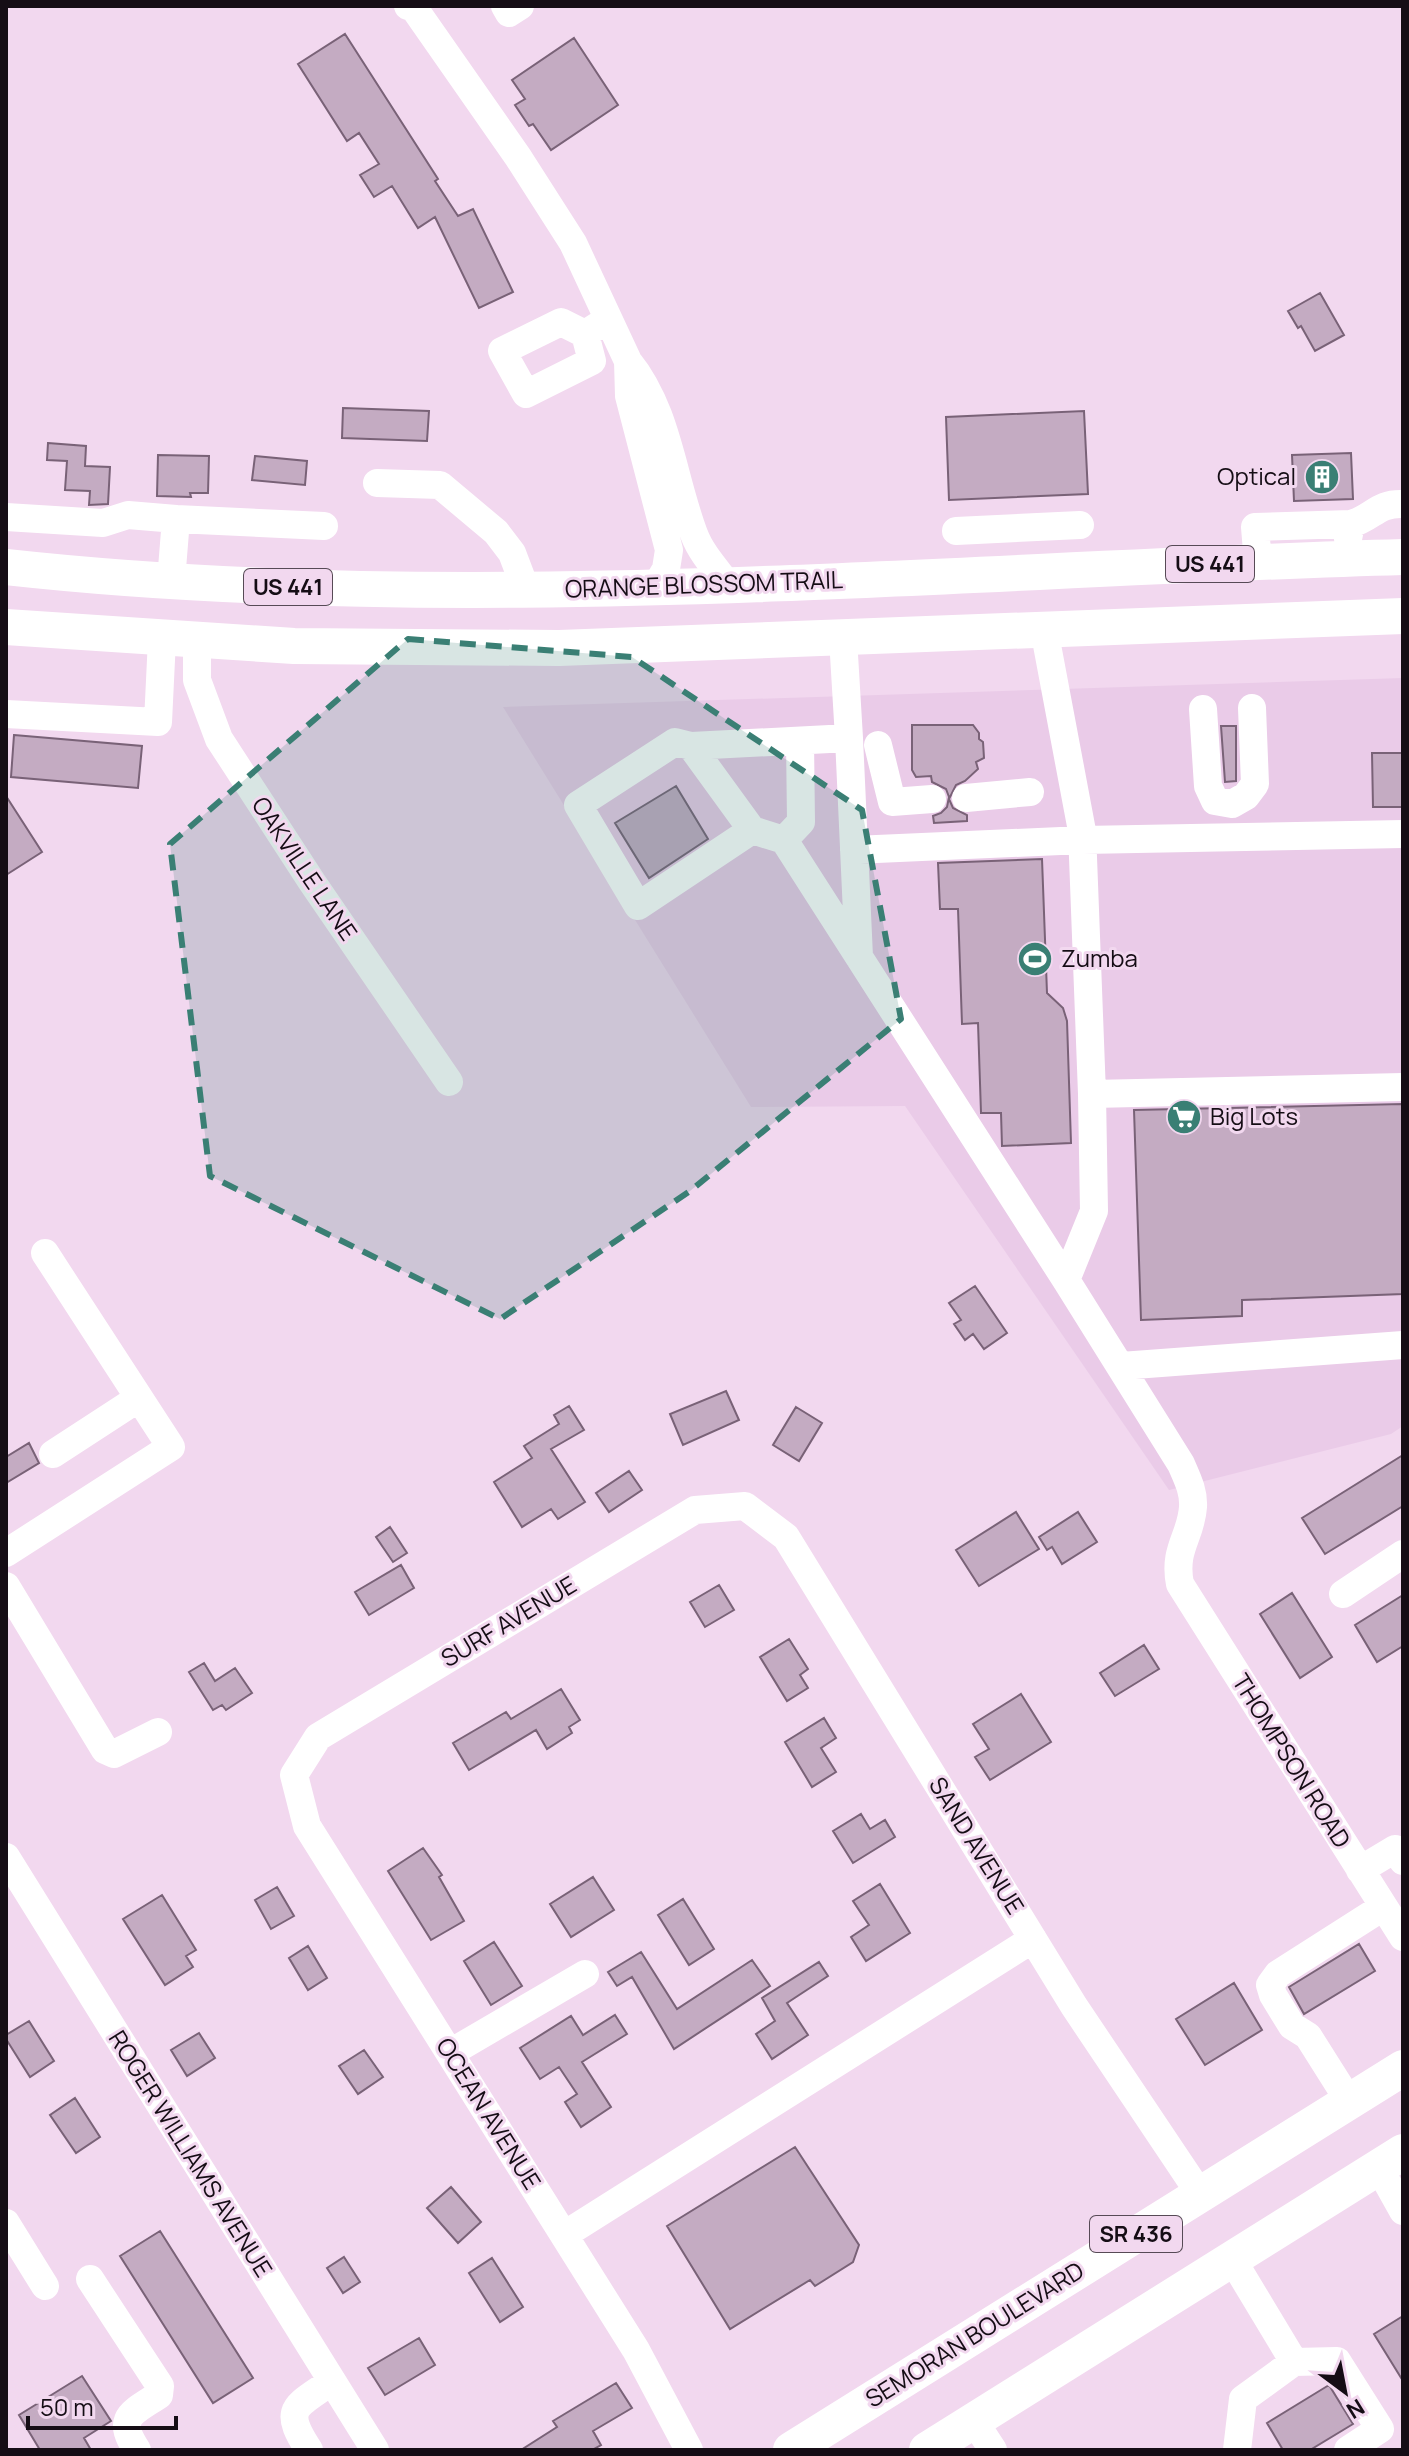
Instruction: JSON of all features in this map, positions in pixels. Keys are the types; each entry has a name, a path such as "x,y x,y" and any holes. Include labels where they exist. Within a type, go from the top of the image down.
{"main road":[{"name":"ORANGE BLOSSOM TRAIL","path":"6,567 168,581 294,587 526,590 728,585 1403,557"},
{"path":"1037,572 1044,629"},
{"path":"168,581 179,640"},
{"path":"672,587 692,644"},
{"path":"6,627 179,640 425,649 692,644 1403,616"},
{"name":"SEMORAN BOULEVARD","path":"791,2450 1403,2068"},
{"name":"SR 436","path":"927,2450 983,2436 1232,2259 1391,2160"}],"street":[{"path":"505,6 509,13 520,6"},
{"path":"413,7 518,157 573,243 596,327 628,361 651,398 678,476 694,536 728,585"},
{"path":"628,361 629,396 669,550 666,569 672,587"},
{"path":"377,483 440,485 496,532 512,553 526,590"},
{"path":"1258,563 1255,527 1351,524 1362,521 1387,503 1403,504"},
{"path":"6,517 103,523 128,515 324,526"},
{"path":"168,581 176,519"},
{"path":"1344,559 1351,524"},
{"path":"956,531 1080,525"},
{"path":"1035,527 1037,572"},
{"path":"1044,629 1083,840 1092,1094 1094,1211 1066,1280"},
{"path":"843,638 859,960"},
{"path":"6,714 158,722 179,640"},
{"name":"OAKVILLE LANE","path":"179,640 219,739 449,1082"},
{"path":"1203,709 1208,786 1215,801 1232,804 1246,796 1255,784 1252,708"},
{"path":"752,830 638,906 578,805 675,742 691,746 849,738"},
{"path":"784,840 801,822 800,741"},
{"path":"878,745 892,802 932,799"},
{"path":"691,746 752,830 784,840 1121,1366 1403,1345"},
{"path":"966,798 1030,792"},
{"path":"854,850 1083,840 1403,834"},
{"path":"1092,1094 1403,1087"},
{"path":"6,1553 171,1447 45,1253"},
{"name":"THOMPSON ROAD","path":"1121,1366 1191,1485 1193,1508 1176,1565 1180,1584 1403,1937"},
{"path":"53,1454 139,1398"},
{"name":"SURF AVENUE","path":"294,1775 318,1737 695,1510 745,1506"},
{"name":"SAND AVENUE","path":"745,1506 786,1537 1033,1939 1200,2194"},
{"path":"1343,1594 1403,1554"},
{"path":"6,1586 105,1750 114,1754 158,1732"},
{"name":"OCEAN AVENUE","path":"294,1775 307,1826 636,2350 689,2450"},
{"path":"1360,1870 1400,1851"},
{"name":"ROGER WILLIAMS AVENUE","path":"6,1857 375,2450"},
{"path":"1349,2101 1308,2036 1292,2026 1270,1985 1278,1974 1383,1907"},
{"path":"564,2235 1033,1939"},
{"path":"450,2053 585,1974"},
{"path":"1391,2160 1403,2211"},
{"path":"6,2223 45,2286"},
{"path":"1232,2259 1294,2362"},
{"path":"90,2279 160,2386 159,2395 129,2416 125,2425 137,2450"},
{"path":"1239,2449 1243,2399 1294,2362 1337,2361 1380,2429 1348,2450"},
{"path":"309,2450 293,2424 293,2415 297,2408 332,2381"}],"highlighted area":[{"path":"408,639 632,657 862,810 901,1019 690,1191 500,1319 210,1176 170,844"}],"shaded area":[{"path":"1403,678 1403,1426 1391,1434 1169,1490 905,1106 751,1107 503,707"}],"building":[{"path":"345,34 438,179 435,181 458,216 473,209 513,292 479,308 435,217 418,228 392,186 374,197 360,175 379,164 359,133 347,141 298,64"},
{"path":"574,38 618,105 551,150 515,105 525,99 512,80"},
{"path":"1320,293 1344,335 1315,351 1288,311"},
{"path":"343,408 429,411 427,441 342,438"},
{"path":"1084,411 1088,494 949,500 946,417"},
{"path":"48,443 86,446 85,466 110,467 108,504 89,505 90,491 65,490 67,461 47,460"},
{"name":"Optical","path":"1351,453 1353,499 1294,501 1292,455"},
{"path":"158,455 209,456 208,493 190,493 191,497 157,496"},
{"path":"255,456 307,461 305,485 252,480"},
{"path":"912,725 973,725 979,733 984,758 976,762 978,769 956,785 949,799 953,808 967,815 967,821 934,823 933,816 947,807 949,797 946,789 932,782 931,776 916,777 912,770"},
{"path":"1221,726 1236,726 1236,781 1225,782"},
{"path":"14,735 142,746 138,788 11,777"},
{"path":"1372,753 1403,753 1403,807 1373,807"},
{"path":"676,786 708,839 649,878 615,823"},
{"path":"6,796 42,852 6,875"},
{"path":"1042,859 1047,993 1063,1008 1067,1021 1071,1143 1002,1146 1001,1113 981,1113 978,1023 962,1024 958,909 940,909 938,863"},
{"path":"1403,1104 1403,1294 1242,1300 1242,1316 1141,1320 1134,1110"},
{"path":"975,1286 1007,1333 984,1349 973,1334 965,1340 954,1324 961,1320 949,1303"},
{"path":"726,1391 739,1420 683,1445 670,1414"},
{"path":"569,1406 584,1430 551,1449 585,1502 558,1519 551,1509 522,1527 494,1482 532,1458 524,1446 559,1424 554,1415"},
{"path":"796,1407 822,1423 799,1461 773,1445"},
{"path":"29,1443 39,1463 6,1483 6,1457"},
{"path":"1403,1455 1403,1506 1325,1554 1302,1518"},
{"path":"629,1471 642,1490 609,1512 596,1493"},
{"path":"1016,1512 1039,1549 979,1586 956,1550"},
{"path":"1078,1512 1097,1542 1062,1564 1052,1547 1047,1550 1039,1537"},
{"path":"390,1527 407,1553 393,1562 376,1537"},
{"path":"401,1565 414,1588 369,1615 355,1592"},
{"path":"719,1585 734,1610 705,1627 690,1602"},
{"path":"1292,1593 1332,1657 1300,1678 1260,1614"},
{"path":"1403,1595 1403,1646 1377,1662 1355,1625"},
{"path":"789,1639 808,1669 800,1675 808,1688 787,1701 760,1657"},
{"path":"1144,1645 1159,1669 1115,1696 1100,1673"},
{"path":"204,1663 215,1681 235,1668 252,1693 226,1710 222,1705 213,1710 189,1672"},
{"path":"561,1689 580,1720 569,1727 572,1733 547,1749 536,1730 469,1770 453,1743 506,1712 511,1719"},
{"path":"1021,1694 1051,1742 990,1780 975,1757 989,1749 973,1724"},
{"path":"824,1718 836,1738 821,1748 836,1772 812,1787 785,1742"},
{"path":"861,1814 870,1829 885,1820 895,1837 853,1863 833,1831"},
{"path":"423,1848 442,1875 439,1877 464,1921 431,1940 388,1871"},
{"path":"593,1877 614,1910 571,1937 550,1904"},
{"path":"880,1884 910,1933 866,1961 851,1937 869,1925 853,1901"},
{"path":"277,1887 294,1916 271,1929 255,1900"},
{"path":"162,1895 196,1950 186,1956 193,1967 165,1985 123,1919"},
{"path":"683,1899 714,1949 689,1965 658,1915"},
{"path":"494,1942 522,1986 491,2005 464,1961"},
{"path":"1359,1944 1375,1971 1304,2014 1289,1987"},
{"path":"308,1946 327,1978 308,1990 289,1958"},
{"path":"641,1952 677,2009 752,1960 770,1986 674,2049 632,1977 617,1986 608,1972"},
{"path":"819,1962 828,1976 787,2003 808,2035 772,2059 756,2034 775,2021 762,1998"},
{"path":"1234,1983 1262,2030 1205,2065 1176,2019"},
{"path":"615,2015 627,2034 582,2062 611,2107 581,2127 565,2102 577,2094 559,2067 540,2079 520,2048 571,2016 583,2035"},
{"path":"29,2021 54,2061 30,2077 6,2039 6,2035"},
{"path":"199,2033 215,2058 187,2076 171,2050"},
{"path":"364,2050 383,2077 358,2094 339,2066"},
{"path":"75,2098 100,2137 76,2153 50,2115"},
{"path":"795,2147 859,2245 853,2262 815,2286 810,2280 730,2329 667,2226"},
{"path":"451,2187 481,2222 458,2243 427,2208"},
{"path":"160,2231 253,2378 213,2403 120,2256"},
{"path":"344,2257 360,2282 343,2293 327,2268"},
{"path":"492,2258 523,2307 500,2322 469,2273"},
{"path":"1403,2316 1403,2381 1374,2334"},
{"path":"419,2338 435,2365 385,2395 368,2368"},
{"path":"82,2376 111,2421 84,2438 91,2450 40,2450 19,2415"},
{"path":"616,2383 632,2408 593,2431 601,2445 592,2450 521,2450 557,2427 553,2421"},
{"path":"1329,2385 1353,2424 1310,2450 1283,2450 1267,2423"}],"place":[{"name":"Optical","path":"1322,477"},
{"name":"Zumba","path":"1035,959"},
{"name":"Big Lots","path":"1184,1117"}]}
